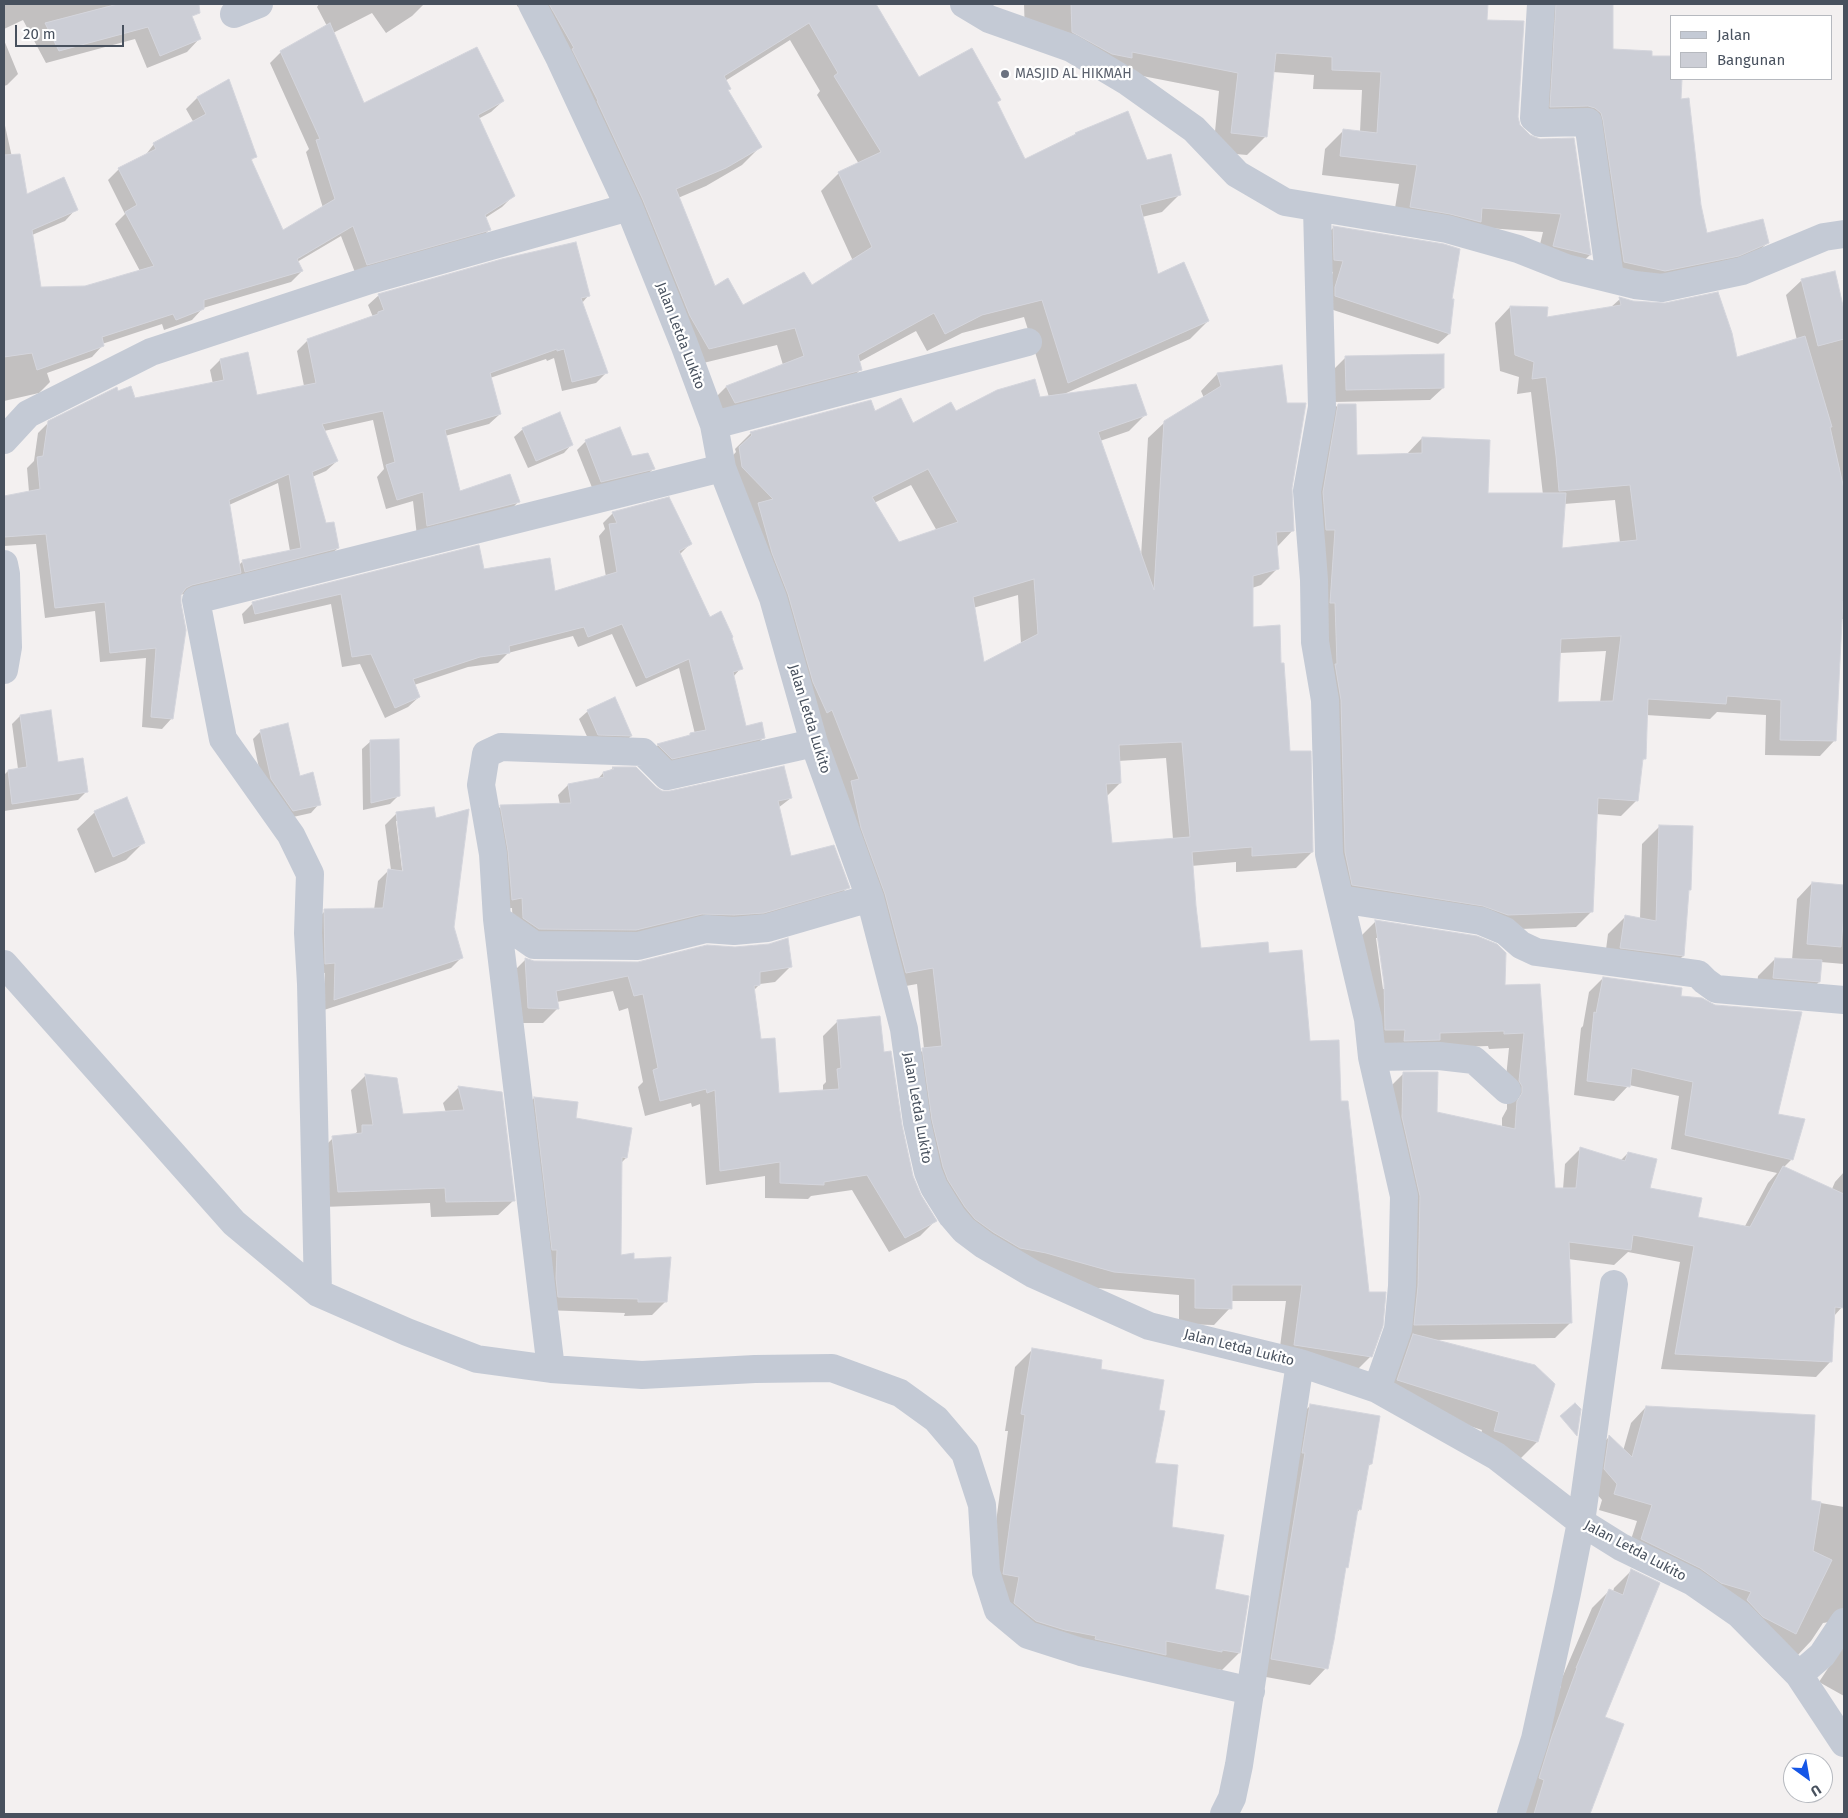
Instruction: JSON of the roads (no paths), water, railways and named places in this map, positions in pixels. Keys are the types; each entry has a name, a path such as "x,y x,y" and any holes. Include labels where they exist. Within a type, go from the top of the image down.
{"street":[{"name":"Jalan Letda Lukito","path":"532,4 629,206 714,425 722,468 773,598 814,743 870,898 904,1029 917,1123 928,1172 934,1187 952,1216 964,1230 984,1245 1033,1274 1149,1326 1300,1363 1377,1388 1496,1456 1581,1522 1621,1547 1693,1582 1739,1614 1799,1675 1844,1743"},
{"path":"964,4 989,19 1070,48 1104,67 1194,129 1237,174 1285,202 1447,229 1518,249 1566,268 1635,285 1662,288 1742,272 1824,237 1844,234"},
{"path":"1541,4 1534,118 1540,123 1588,122 1610,278"},
{"path":"4,440 28,414 151,352 370,280 629,206"},
{"path":"1317,208 1322,407 1307,491 1314,580 1315,642 1325,700 1329,854 1368,1019 1372,1057 1404,1196 1402,1286 1398,1329 1377,1388"},
{"path":"714,425 1028,342"},
{"path":"318,1293 311,984 308,933 310,874 291,835 223,739 196,600 722,468"},
{"path":"4,564 6,574 8,647 4,670"},
{"path":"551,1369 497,919 493,854 481,785 486,754 501,747 643,752 667,776 814,743"},
{"path":"497,919 534,945 638,946 706,930 734,931 768,928 870,898"},
{"path":"1340,899 1481,921 1505,931 1521,945 1536,952 1698,974 1716,989 1844,1000"},
{"path":"4,964 234,1223 318,1293 407,1332 476,1359 551,1369 642,1375 832,1368 900,1393 936,1419 965,1453 982,1505 986,1572 998,1610 1028,1635 1081,1652 1251,1691"},
{"path":"1372,1057 1439,1056 1474,1060 1507,1090"},
{"path":"1511,1814 1535,1739 1581,1522 1614,1284"},
{"path":"1224,1814 1232,1798 1239,1766 1300,1363"},
{"path":"1799,1675 1822,1655 1844,1622"}],"place":[{"name":"MASJID AL HIKMAH","path":"1005,74"}]}
